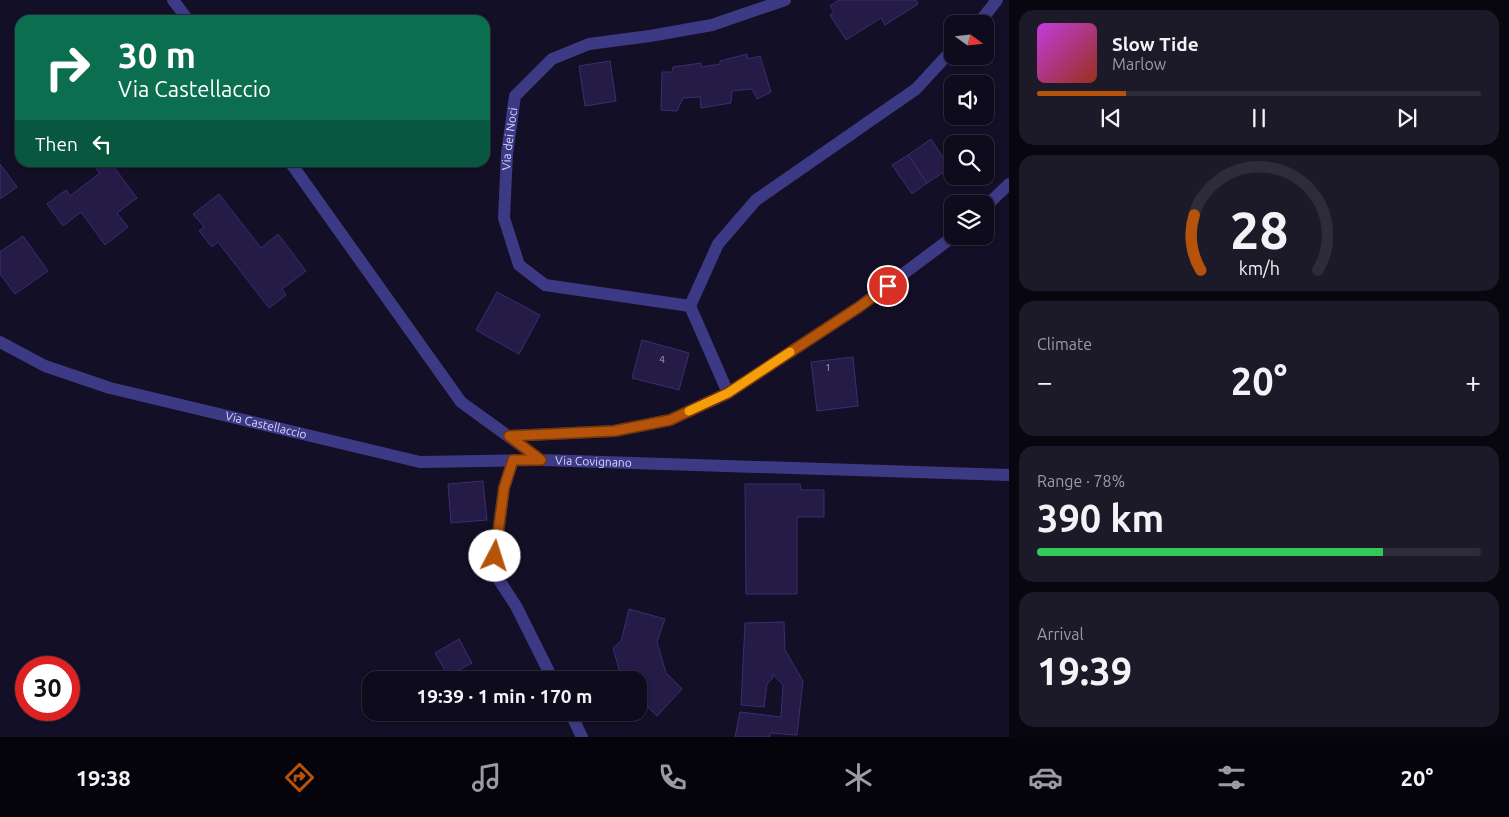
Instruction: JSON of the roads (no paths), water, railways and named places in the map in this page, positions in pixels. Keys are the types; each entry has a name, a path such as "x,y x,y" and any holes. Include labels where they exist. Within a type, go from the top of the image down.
{"street":[{"path":"173,0 184,15"},
{"name":"Via dei Noci","path":"690,306 545,285 518,265 504,218 507,154 516,96 552,59 589,44 712,25 785,0"},
{"path":"985,15 997,0"},
{"path":"728,393 690,306 718,244 756,200 916,89 944,59"},
{"name":"Via Covignano","path":"294,167 461,402 541,460 1009,475"},
{"path":"994,198 1009,184"},
{"path":"509,436 614,431 670,420 728,393 859,307 944,243"},
{"name":"Via Castellaccio","path":"0,342 45,366 110,388 420,462 541,460"},
{"path":"513,460 504,488 495,556 499,580 516,606 548,671"},
{"path":"574,721 582,737"}]}
